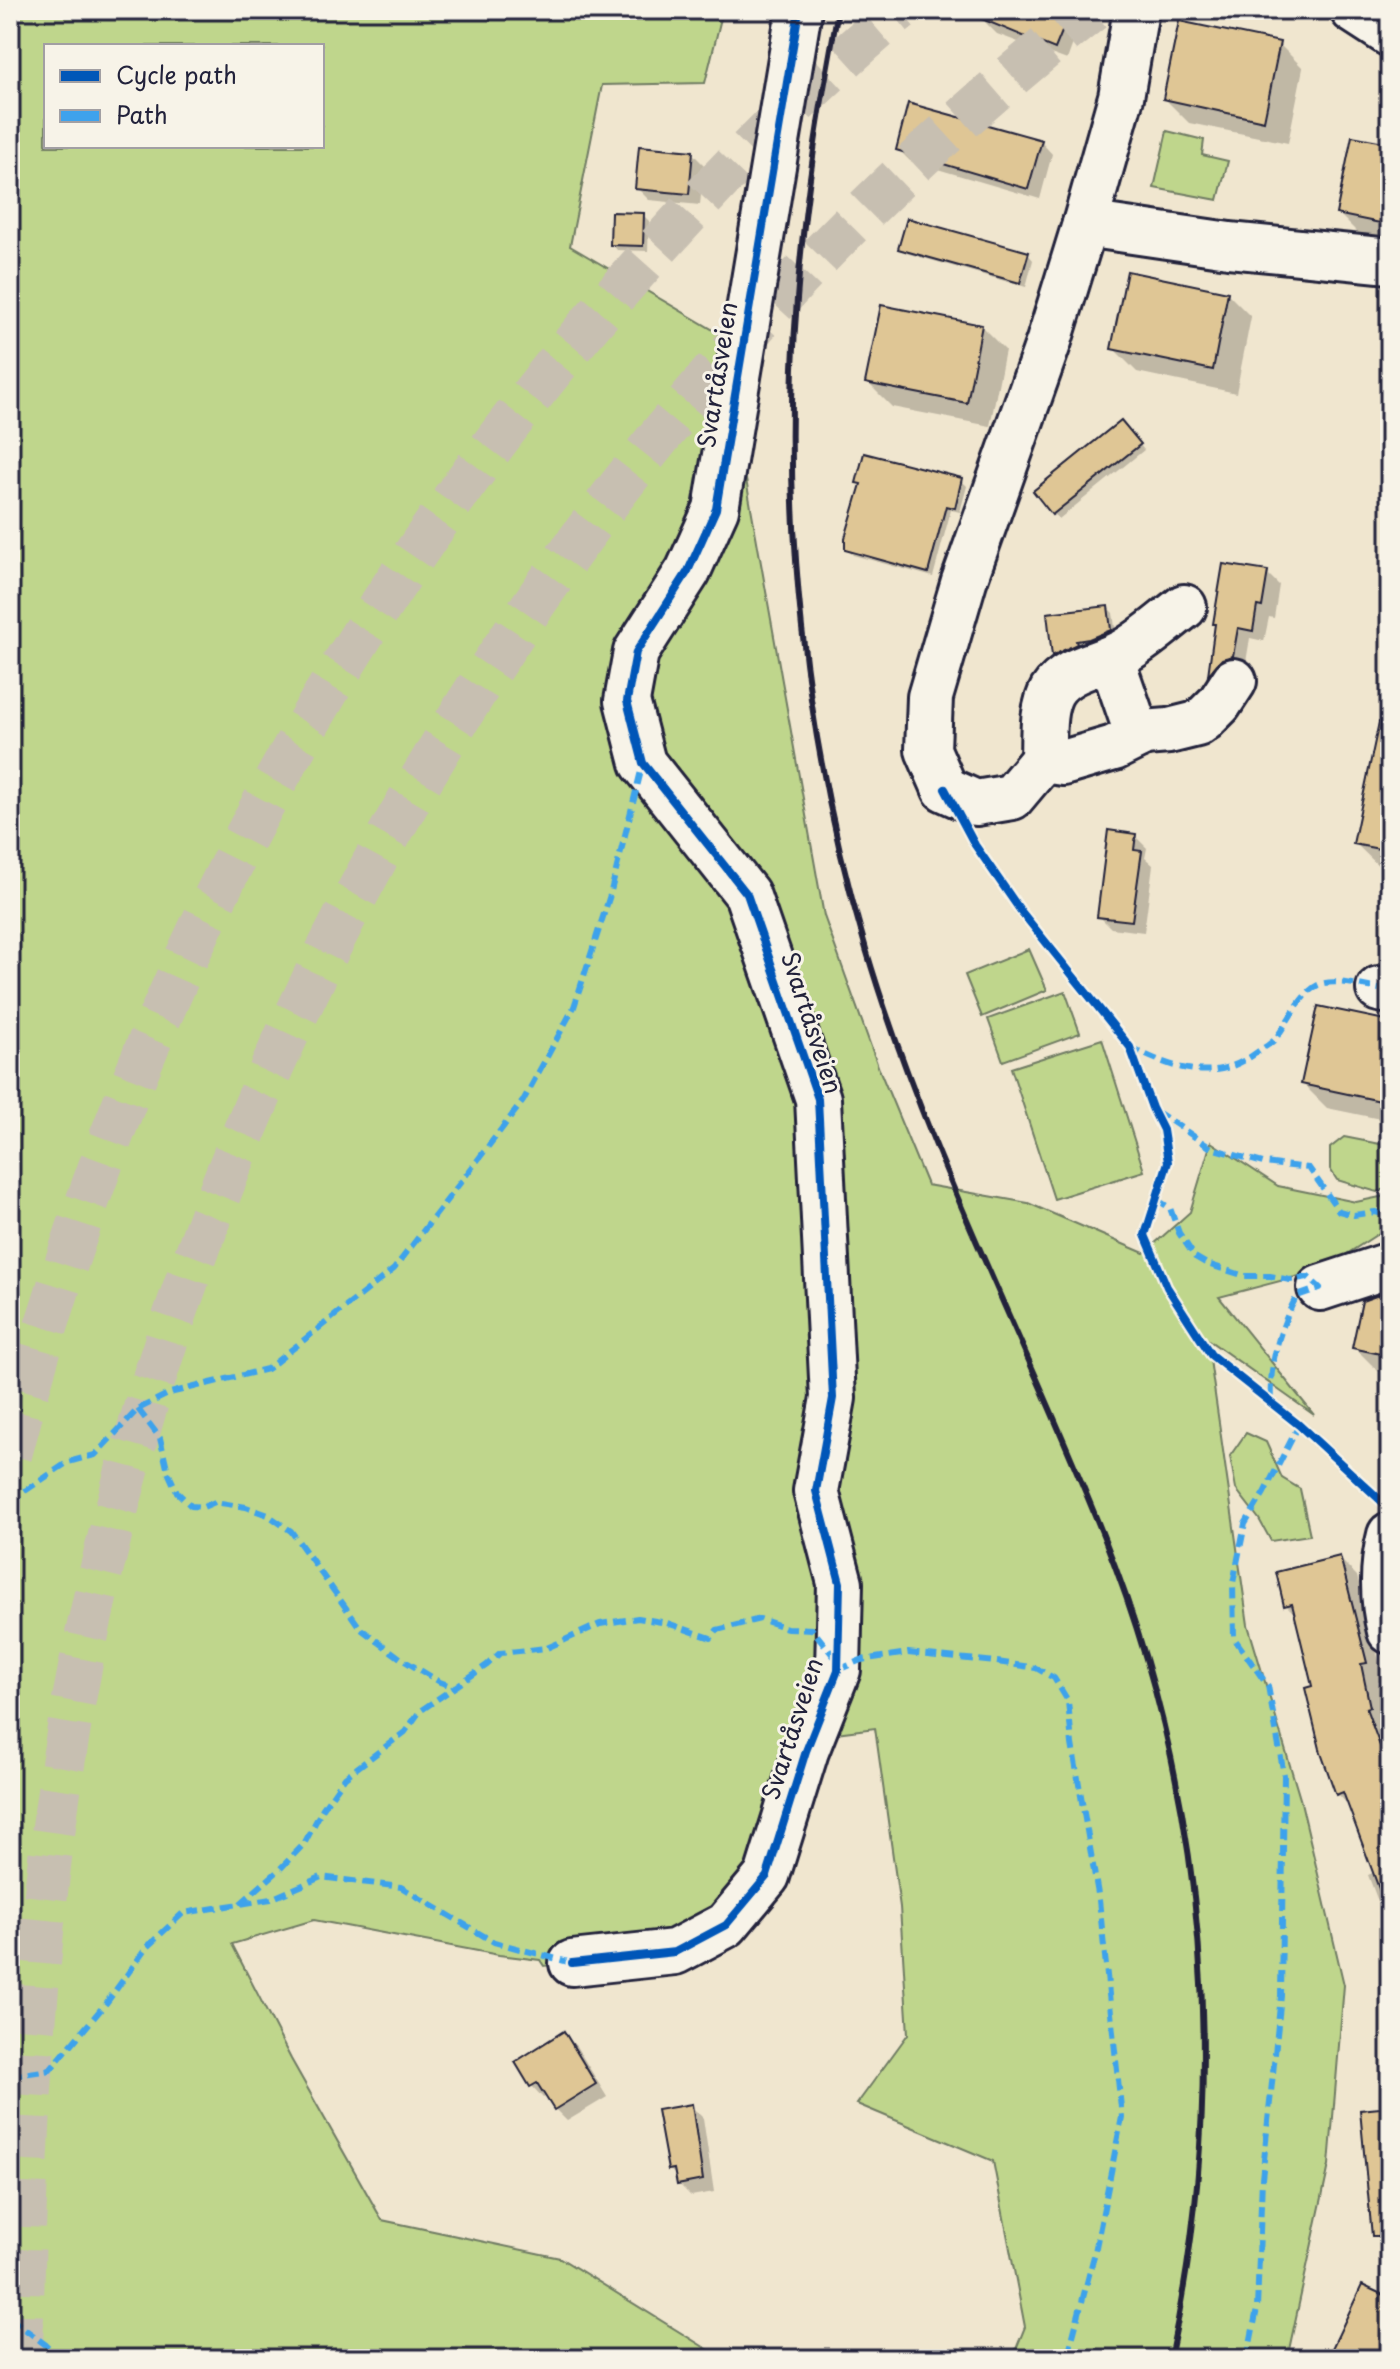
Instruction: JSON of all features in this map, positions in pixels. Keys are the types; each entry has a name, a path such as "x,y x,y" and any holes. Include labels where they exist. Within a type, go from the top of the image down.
{"street":[{"name":"Svartåsveien","path":"572,1963 675,1952 726,1925 767,1876 806,1751 838,1670 840,1583 816,1491 833,1398 818,1099 747,894 643,763 627,701 636,652 688,571 716,509 799,10"},
{"path":"1136,10 1121,97 1085,224 1049,341 964,581 930,697 928,750 945,789 976,803 1012,797 1043,760 1045,711 1052,691 1074,672 1126,650 1184,607"},
{"path":"1353,10 1390,34"},
{"path":"1085,224 1229,245 1390,261"},
{"path":"1111,658 1138,736"},
{"path":"1043,760 1063,763 1114,748 1144,733 1181,729 1204,719 1219,704 1234,681"},
{"path":"1320,1288 1390,1265"},
{"path":"1390,1535 1386,1551 1384,1609 1390,1631"}],"green space":[{"path":"10,10 723,10 705,83 602,85 570,246 720,334 824,916 879,1069 927,1185 1028,1203 1144,1253 1190,1212 1211,1142 1278,1186 1356,1202 1390,1195 1390,1226 1322,1270 1219,1297 1314,1415 1207,1339 1248,1625 1301,1802 1344,1985 1329,2165 1287,2359 1012,2359 1025,2327 993,2161 857,2104 908,2034 900,1907 875,1728 836,1733 745,1894 619,1955 544,1966 540,1960 314,1920 232,1944 291,2059 382,2220 560,2258 719,2359 10,2359"},
{"path":"1167,131 1204,140 1202,155 1228,161 1218,200 1154,188"},
{"path":"1029,949 1047,990 982,1017 965,975"},
{"path":"1065,991 1080,1033 1003,1061 988,1019"},
{"path":"1102,1039 1144,1171 1054,1199 1011,1068"},
{"path":"1344,1137 1390,1146 1390,1188 1377,1192 1337,1180 1330,1169 1330,1148"},
{"path":"1246,1433 1266,1442 1282,1478 1300,1489 1310,1535 1271,1541 1236,1489 1230,1456"}],"building":[{"path":"960,10 1036,10 1066,22 1055,49"},
{"path":"1179,21 1280,42 1264,121 1163,99"},
{"path":"908,103 1042,140 1028,189 896,150"},
{"path":"1352,136 1390,143 1390,225 1336,214"},
{"path":"639,146 693,151 689,194 635,189"},
{"path":"611,212 644,213 643,246 610,245"},
{"path":"907,218 1029,252 1020,283 898,249"},
{"path":"1127,271 1228,292 1213,370 1111,349"},
{"path":"881,305 982,325 967,403 865,383"},
{"path":"1121,420 1141,444 1052,515 1033,491"},
{"path":"864,453 962,478 955,508 946,506 928,573 845,550 845,538 861,484 856,483"},
{"path":"1223,564 1268,571 1262,607 1257,606 1253,631 1238,628 1233,656 1222,659 1208,675 1213,624"},
{"path":"1108,606 1111,630 1076,641 1077,644 1052,656 1047,613"},
{"path":"1379,722 1390,723 1390,851 1353,844"},
{"path":"1108,830 1136,834 1134,850 1142,851 1132,921 1097,917"},
{"path":"1318,1006 1390,1021 1390,1103 1301,1084"},
{"path":"1390,1291 1390,1356 1352,1348 1362,1301"},
{"path":"1340,1556 1367,1663 1361,1664 1370,1707 1366,1708 1390,1773 1390,1909 1387,1910 1343,1792 1336,1795 1321,1753 1305,1688 1312,1686 1292,1604 1284,1606 1276,1572"},
{"path":"564,2031 596,2084 554,2110 537,2083 530,2087 515,2062"},
{"path":"692,2104 703,2180 677,2185 674,2169 668,2170 657,2110"},
{"path":"1390,2107 1390,2236 1372,2236 1360,2110"},
{"path":"1362,2285 1390,2298 1390,2330 1376,2359 1327,2359"}],"tunnel":[{"path":"10,1455 58,1288 116,1125 182,967 258,814 342,666 437,523 540,385 653,252 772,126 900,10"},
{"path":"21,2359 35,2010 53,1836 81,1663 141,1423 221,1189 321,963 441,747 578,542 733,350 905,172 1092,10"}],"railway":[{"path":"838,10 804,226 793,381 795,545 812,709 845,870 890,1024 947,1172 1103,1535 1138,1634 1166,1736 1186,1838 1198,1942 1203,2047 1200,2151 1189,2255 1170,2359"}],"marked path":[{"path":"10,1501 68,1462 95,1455 138,1409 170,1393 267,1369 394,1269 523,1101 574,1007 610,895 643,763"},
{"path":"1130,1047 1178,1067 1209,1071 1225,1068 1240,1063 1272,1042 1300,1002 1318,985 1340,982 1379,989"},
{"path":"1156,1111 1211,1148 1263,1163 1309,1168 1339,1211 1354,1215 1375,1212 1390,1216"},
{"path":"1156,1199 1170,1208 1179,1233 1195,1257 1207,1264 1245,1276 1290,1280 1308,1277 1320,1288 1297,1296 1285,1321 1276,1347 1271,1402"},
{"path":"138,1409 160,1438 168,1472 177,1492 191,1506 203,1507 215,1502 246,1507 268,1515 291,1531 361,1629 403,1660 454,1687"},
{"path":"1247,2359 1257,2309 1262,2179 1281,1996 1284,1775 1268,1686 1234,1638 1233,1583 1245,1524 1299,1425"},
{"path":"240,1904 304,1844 323,1808 345,1777 405,1732 420,1711 500,1653 547,1648 600,1624 638,1618 667,1623 711,1638 717,1630 760,1619 787,1628 812,1629 836,1659"},
{"path":"838,1670 861,1660 908,1653 997,1662 1036,1668 1054,1678 1068,1701 1072,1744 1099,1900 1122,2117 1095,2252 1067,2359"},
{"path":"10,2076 50,2070 107,2002 147,1947 183,1913 271,1899 321,1877 401,1887 494,1942 572,1963"},
{"path":"10,2318 60,2359"}],"cycle path":[{"path":"572,1963 675,1952 726,1925 767,1876 806,1751 838,1670 840,1583 816,1491 833,1398 818,1099 747,894 643,763 627,701 636,652 688,571 716,509 799,10"},
{"path":"945,789 975,845 1020,910 1130,1047 1163,1130 1168,1162 1145,1235 1167,1287 1211,1355 1299,1425 1390,1509"}]}
